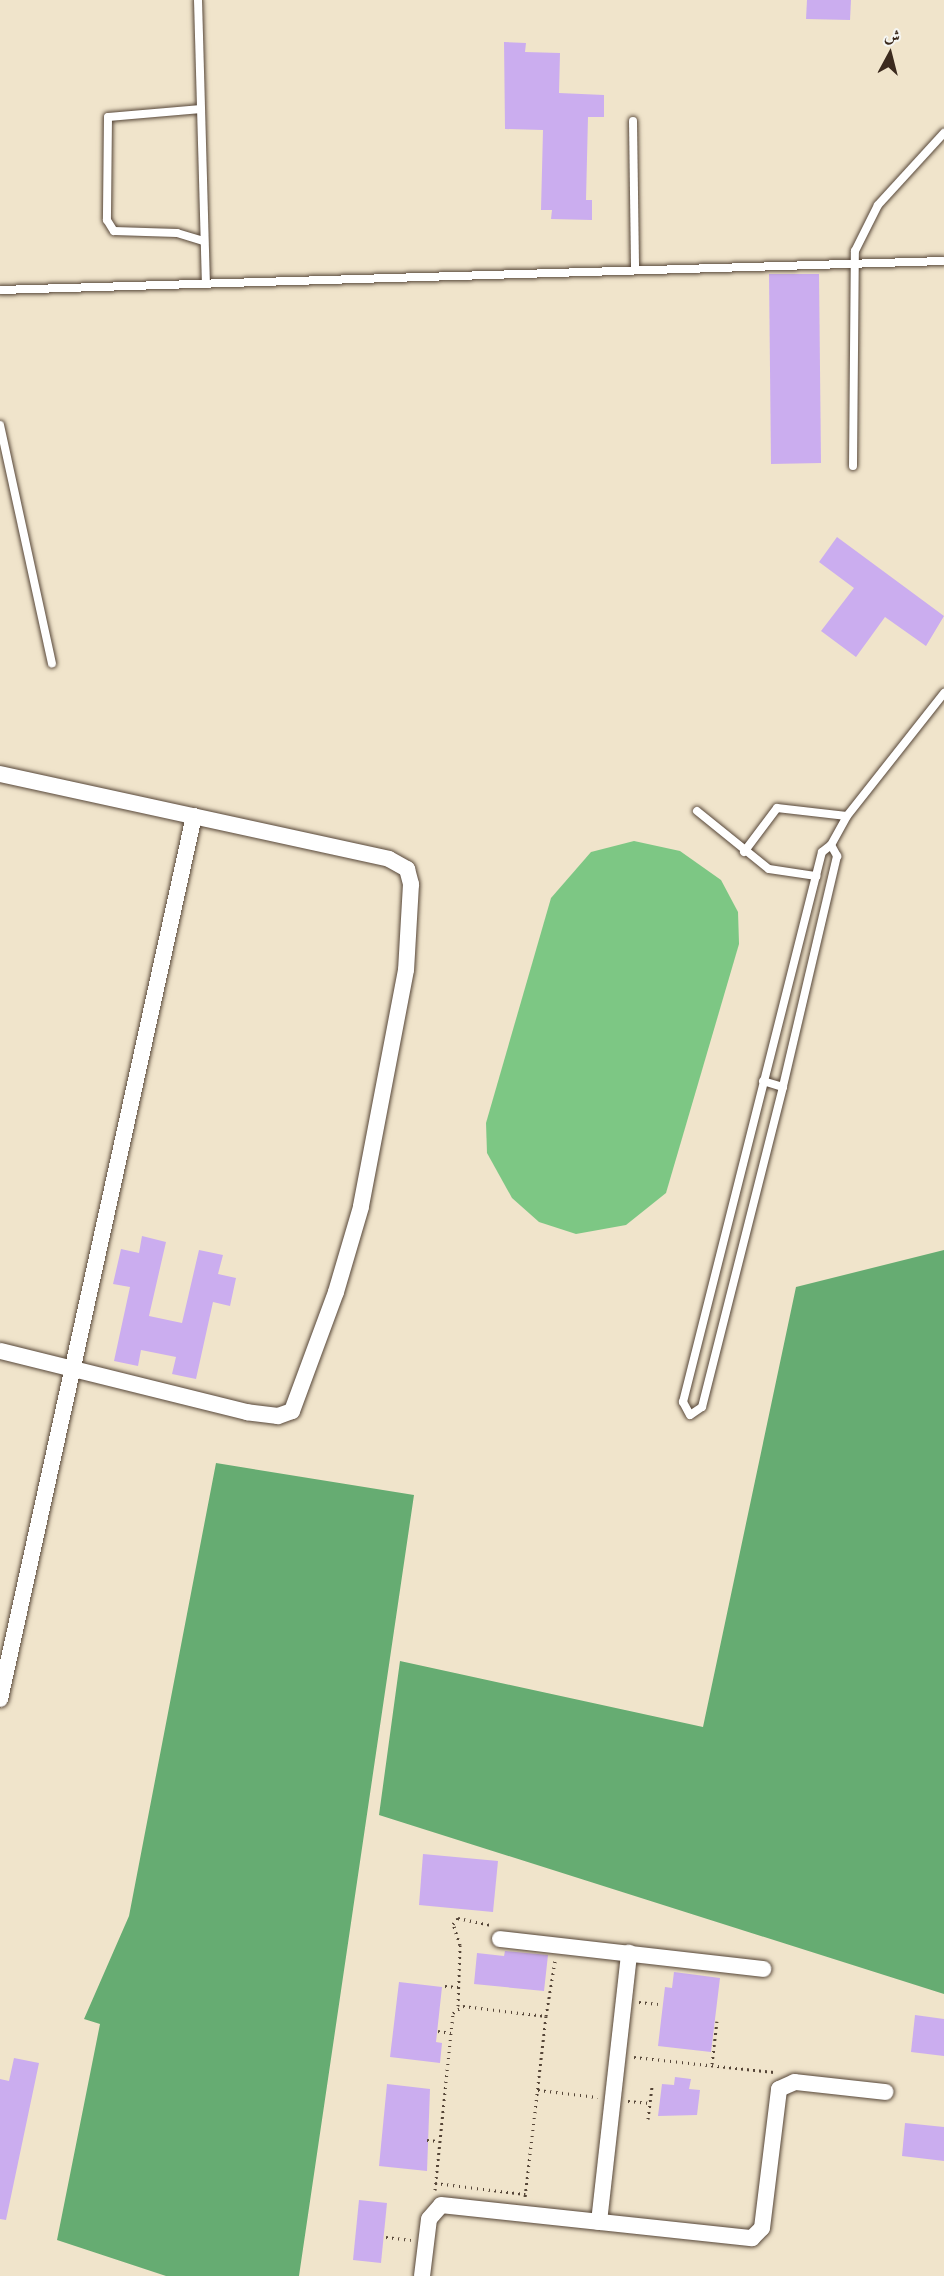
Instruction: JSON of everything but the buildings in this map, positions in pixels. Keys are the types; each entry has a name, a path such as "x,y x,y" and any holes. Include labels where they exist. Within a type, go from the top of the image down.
{"street":[{"path":"0,774 389,859 410,875 406,970 369,1169 336,1292 289,1413 247,1412 0,1351"},
{"path":"0,1700 194,816"},
{"path":"500,1939 764,1969"},
{"path":"599,2222 629,1953"},
{"path":"422,2276 431,2213 441,2205 756,2236 762,2228 776,2095 789,2082 885,2092"}],"lane":[{"path":"198,0 206,283"},
{"path":"201,110 108,117 107,220 114,231 177,233 204,241"},
{"path":"633,121 635,269"},
{"path":"853,466 852,263 870,216 944,133"},
{"path":"0,290 944,261"},
{"path":"0,425 52,663"},
{"path":"831,845 837,856 783,1087 702,1407 690,1415 683,1402 824,848 831,845 847,816 944,693"},
{"path":"744,852 777,807 847,816"},
{"path":"697,812 744,852 780,873 816,876"},
{"path":"763,1081 783,1087"}],"path":[{"path":"441,2205 435,2183 451,2033 458,2006 459,1987 460,1945 453,1924 458,1918 491,1922 489,1937 500,1939"},
{"path":"524,2213 546,2016 559,1946"},
{"path":"445,1986 459,1987"},
{"path":"458,2006 546,2016"},
{"path":"712,2065 717,2021"},
{"path":"438,2031 451,2033"},
{"path":"618,2055 768,2071 789,2082"},
{"path":"648,2119 652,2085"},
{"path":"538,2091 650,2103"},
{"path":"427,2139 439,2141"},
{"path":"435,2183 526,2194"},
{"path":"386,2237 426,2242"}],"green space":[{"path":"634,841 680,851 721,880 738,912 739,944 666,1193 626,1225 576,1234 539,1222 512,1198 487,1153 486,1123 551,898 591,852"},
{"path":"944,1250 944,1994 379,1815 400,1661 703,1727 796,1287"},
{"path":"216,1463 414,1495 299,2276 166,2276 57,2240 100,2024 84,2019 129,1916"}]}
